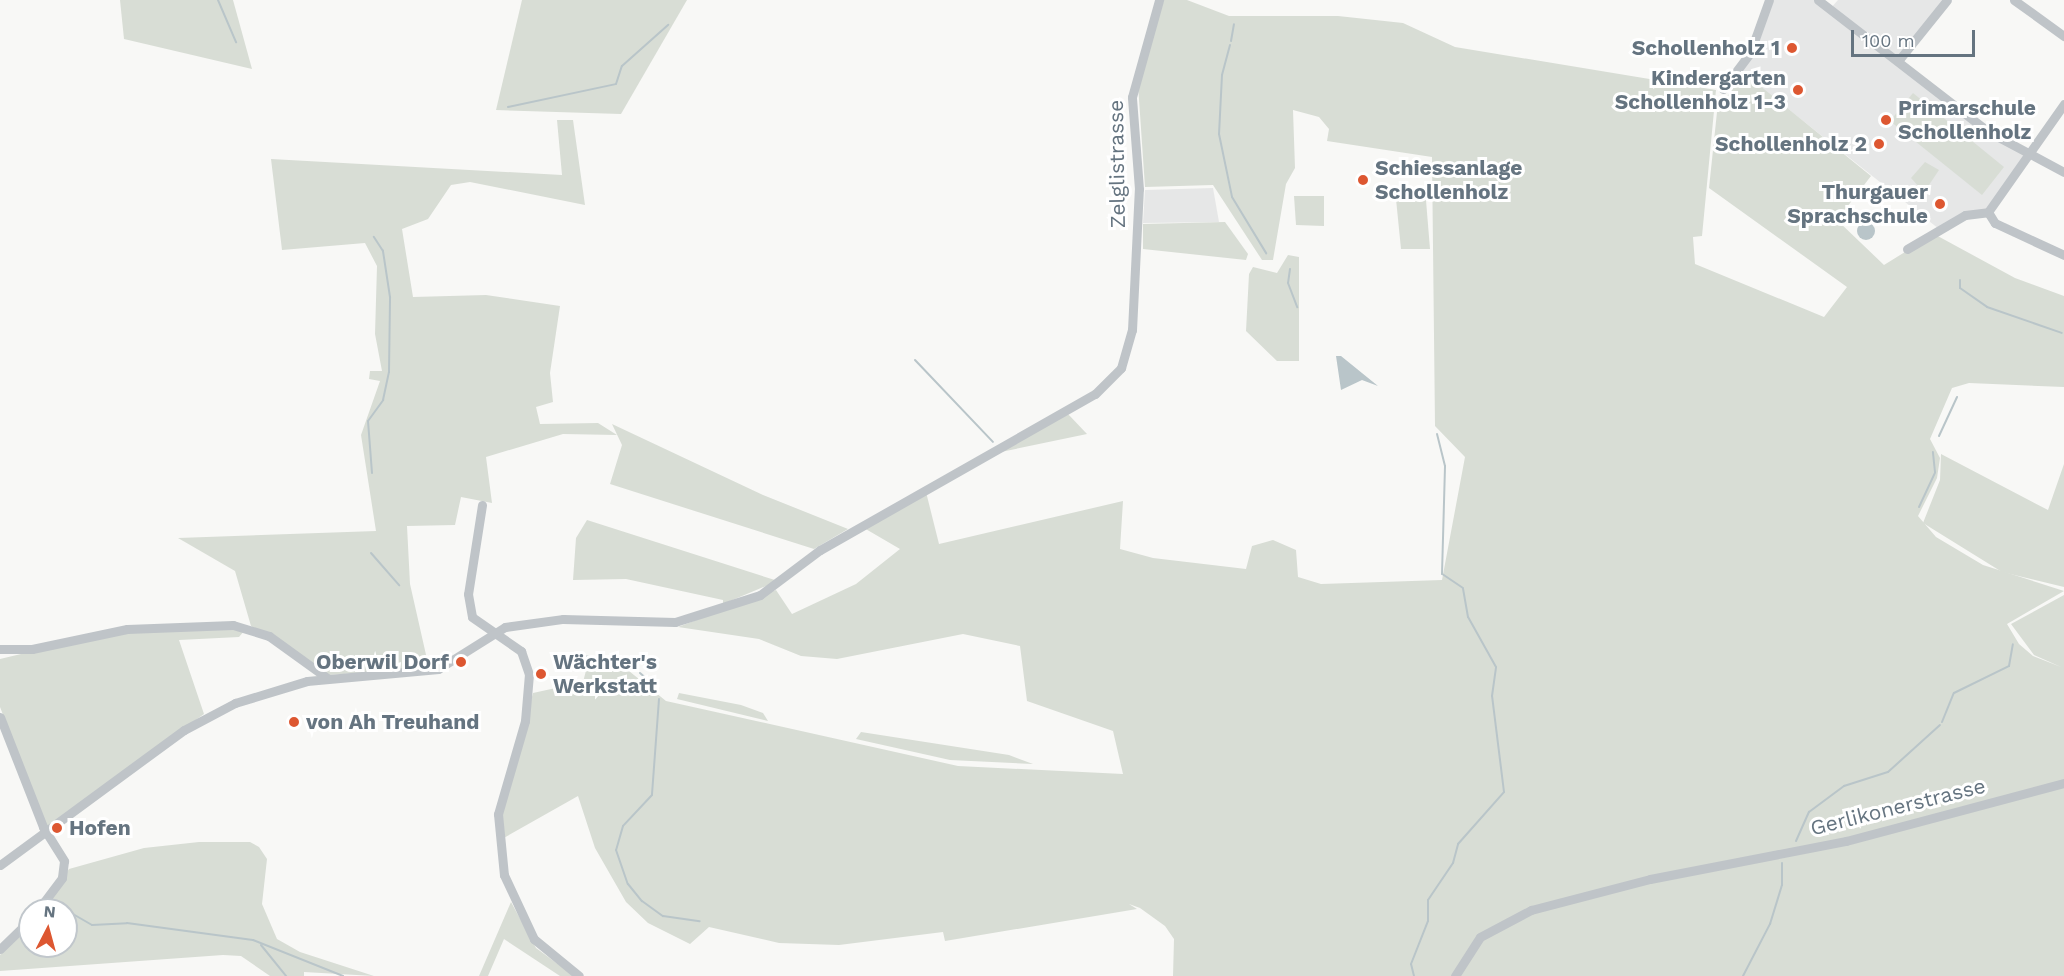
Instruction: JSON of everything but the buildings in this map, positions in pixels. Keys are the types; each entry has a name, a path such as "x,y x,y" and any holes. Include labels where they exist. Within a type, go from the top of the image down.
{"street":[{"name":"Zelglistrasse","path":"0,865 217,710 277,688 327,678 430,671 505,627 563,619 675,622 778,585 820,550 1107,385 1128,354 1139,189 1132,97 1159,0"},
{"path":"1723,89 1750,53 1768,0"},
{"path":"1818,0 1989,132 2027,155 2064,172"},
{"path":"1898,62 1947,0"},
{"path":"2014,0 2064,36"},
{"path":"1907,249 1965,215 1988,212 2064,104"},
{"path":"1988,212 1995,223 2064,255"},
{"path":"482,505 468,594 472,617 494,635 524,654 529,674 525,721 498,814 504,875 534,939 579,976"},
{"path":"0,649 32,649 137,628 233,625 269,636 327,678"},
{"path":"0,717 45,831 62,853 64,870 46,898"},
{"name":"Gerlikonerstrasse","path":"1455,976 1480,937 1513,917 1650,879 1740,863 2064,783"},
{"path":"0,949 18,932"}],"shaded area":[{"path":"120,0 233,0 252,69 124,39"},
{"path":"522,0 687,0 621,114 496,110"},
{"path":"1164,0 1187,0 1229,16 1338,16 1403,23 1455,47 1716,90 1702,236 1693,237 1695,264 1824,317 1847,287 1709,188 1717,112 1743,72 1871,176 1837,220 1884,265 1934,234 2015,278 2064,296 2064,387 1969,383 1952,388 1930,439 1940,458 1937,478 1918,516 1936,537 1983,565 2064,591 2007,624 2019,644 2033,656 2061,667 2034,655 2011,624 2064,595 2064,976 1173,976 1174,939 1165,926 1140,908 1129,904 1137,909 945,941 943,932 839,945 779,943 709,927 690,944 648,923 626,902 595,848 578,796 502,839 501,815 533,693 583,682 588,663 629,671 666,701 958,766 1123,774 1113,731 1027,701 1020,646 963,634 837,659 801,656 759,639 678,627 776,590 792,614 856,584 900,549 864,528 926,492 939,544 1123,501 1120,549 1153,558 1246,569 1252,546 1273,540 1296,550 1298,577 1321,584 1442,580 1465,457 1435,426 1432,157 1327,141 1329,129 1319,117 1293,110 1295,168 1286,184 1273,260 1262,260 1213,185 1145,187 1138,85"},
{"name":"Primarschule Schollenholz","path":"1769,0 1818,0 1830,9 1838,0 1947,0 1898,62 2027,155 1988,212 1974,212 1939,229 1739,70"},
{"path":"1913,93 2004,167 1982,195 1890,121"},
{"path":"557,120 573,120 585,205 470,182 451,185 428,219 402,229 413,297 486,295 560,306 550,373 553,402 536,407 540,424 598,423 617,435 563,434 486,457 492,503 461,497 455,525 407,526 410,584 429,668 329,675 251,626 235,571 178,538 376,531 361,435 380,381 369,379 370,371 382,371 375,334 377,266 365,243 282,250 271,159 562,175"},
{"path":"1925,162 1939,170 1927,188 1920,188 1911,178"},
{"path":"1213,188 1219,222 1143,223 1145,190"},
{"path":"1425,188 1430,249 1401,249 1395,189"},
{"path":"1294,196 1324,196 1324,226 1296,225"},
{"path":"1225,222 1248,254 1246,260 1143,249 1143,224"},
{"path":"1866,222 1872,225 1875,231 1872,237 1866,240 1860,237 1857,231 1860,225"},
{"path":"1288,255 1299,257 1299,361 1277,361 1246,331 1249,274 1253,267 1277,273"},
{"path":"1336,356 1341,356 1378,386 1362,380 1341,390"},
{"path":"1068,414 1087,434 996,453"},
{"path":"612,424 763,495 848,529 814,549 610,484 622,445"},
{"path":"1941,454 2048,510 2064,464 2064,587 2002,572 1923,523 1940,480"},
{"path":"587,520 778,581 723,604 723,600 626,579 573,580 576,538"},
{"path":"192,627 245,630 239,637 179,640 204,714 47,827 0,707 0,659 101,635"},
{"path":"679,693 741,705 763,713 768,721 677,699"},
{"path":"861,732 1009,755 1033,764 950,760 856,739"},
{"path":"199,842 250,842 259,847 267,859 262,904 277,939 300,952 374,976 304,972 304,976 270,976 241,956 223,955 0,971 0,955 18,936 18,958 78,958 78,898 48,898 69,869 144,848"},
{"path":"511,902 536,948 574,976 560,976 504,939 488,976 479,976"}],"waterway":[{"path":"218,0 236,42"},
{"path":"1231,41 1234,24"},
{"path":"508,107 616,84 622,66 668,25"},
{"path":"1230,45 1222,75 1219,134 1232,197 1266,253"},
{"path":"372,473 368,421 383,400 389,372 390,297 383,251 374,237"},
{"path":"1290,269 1288,283 1297,307"},
{"path":"1960,280 1960,288 1987,307 2062,333"},
{"path":"915,360 993,442"},
{"path":"1939,436 1957,397"},
{"path":"1414,976 1411,964 1428,921 1428,900 1453,863 1458,844 1504,792 1492,696 1496,667 1468,617 1463,588 1442,574 1445,466 1437,434"},
{"path":"1919,507 1935,472 1933,452"},
{"path":"371,553 399,585"},
{"path":"1942,722 1954,693 2009,666 2013,644"},
{"path":"580,656 604,658"},
{"path":"614,660 636,666"},
{"path":"640,673 657,688"},
{"path":"659,699 652,795 623,826 616,850 628,884 642,901 663,916 700,921"},
{"path":"1796,841 1809,812 1844,786 1888,772 1940,725"},
{"path":"1743,976 1770,924 1782,885 1782,863"},
{"path":"78,917 92,925 127,923 253,940 343,976"},
{"path":"261,945 286,976"}],"place":[{"name":"Schollenholz 1","path":"1792,48"},
{"name":"Kindergarten Schollenholz 1-3","path":"1798,90"},
{"name":"Primarschule Schollenholz","path":"1886,120"},
{"name":"Schollenholz 2","path":"1879,144"},
{"name":"Schiessanlage Schollenholz","path":"1363,180"},
{"name":"Thurgauer Sprachschule","path":"1940,204"},
{"name":"Oberwil Dorf","path":"461,662"},
{"name":"Wächter's Werkstatt","path":"541,674"},
{"name":"von Ah Treuhand","path":"294,722"},
{"name":"Hofen","path":"57,828"}]}
